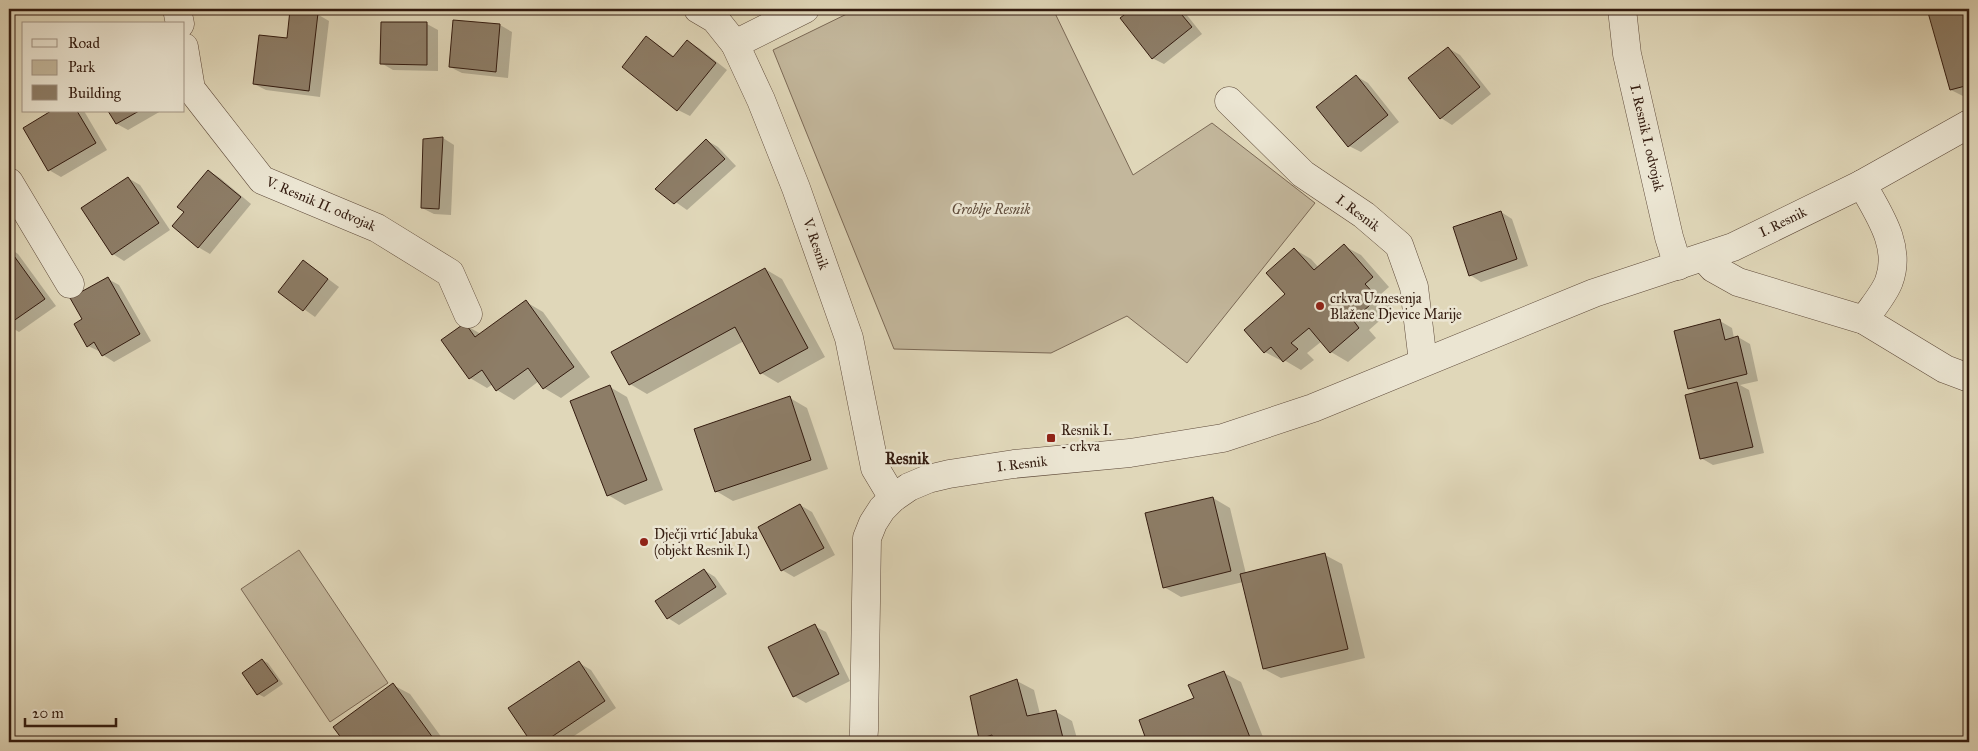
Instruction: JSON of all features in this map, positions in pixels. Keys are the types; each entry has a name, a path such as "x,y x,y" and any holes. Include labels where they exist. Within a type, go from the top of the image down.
{"street":[{"path":"177,9 180,22"},
{"name":"V. Resnik","path":"698,9 714,20 735,44 796,188 849,338 875,468 893,498"},
{"path":"735,44 805,9"},
{"name":"I. Resnik I. odvojak","path":"1622,9 1628,54 1669,236 1678,266"},
{"name":"V. Resnik II. odvojak","path":"185,53 191,90 262,180 377,228 450,273 468,314"},
{"name":"I. Resnik","path":"1229,101 1303,174 1364,215 1399,245 1414,287 1423,362"},
{"name":"I. Resnik","path":"863,742 867,538 873,523 882,509 893,498 915,485 949,474 1014,464 1130,453 1223,438 1313,408 1594,293 1733,247 1862,184 1969,124"},
{"path":"9,182 70,284"},
{"path":"1862,184 1889,232 1893,260 1889,282 1864,320"},
{"path":"1704,258 1713,268 1726,277 1745,285 1864,320 1945,369 1969,378"}],"green space":[{"name":"Groblje Resnik","path":"857,9 1053,9 1133,175 1212,123 1315,203 1187,363 1127,316 1051,353 894,349 773,50"},
{"path":"299,550 388,683 330,722 241,589"}],"building":[{"path":"1132,9 1177,9 1192,27 1152,59 1120,18"},
{"path":"1927,9 1969,9 1969,85 1950,90"},
{"path":"290,10 318,13 309,91 253,84 259,35 287,38"},
{"path":"453,20 500,24 496,72 449,67"},
{"path":"381,22 427,22 427,65 380,64"},
{"path":"646,36 673,57 687,40 716,63 677,111 622,67"},
{"path":"1448,47 1480,87 1440,119 1408,78"},
{"path":"1356,75 1388,115 1348,147 1316,107"},
{"path":"49,112 78,112 96,143 48,171 23,128"},
{"path":"109,112 137,112 116,124"},
{"path":"443,137 439,209 421,208 423,139"},
{"path":"706,139 725,159 674,204 655,189"},
{"path":"208,170 241,197 198,248 172,226 184,212 177,207"},
{"path":"128,177 159,223 112,255 81,208"},
{"path":"1501,211 1517,259 1469,276 1453,227"},
{"name":"crkva Uznesenja Blažene Djevice Marije","path":"1344,244 1373,277 1365,284 1378,298 1353,320 1359,328 1330,353 1309,328 1291,343 1298,349 1283,362 1271,347 1264,353 1244,330 1285,294 1266,273 1294,248 1314,270"},
{"path":"9,249 45,299 9,324"},
{"path":"303,260 328,279 303,311 278,292"},
{"path":"765,268 808,348 760,374 735,327 629,385 611,352"},
{"path":"108,277 140,334 102,356 94,342 87,347 74,324 82,319 70,298"},
{"path":"526,300 574,367 543,389 528,368 496,391 482,370 469,379 441,340 465,323 475,337"},
{"path":"1720,319 1725,340 1738,336 1747,374 1688,389 1674,331"},
{"path":"1737,382 1753,447 1700,459 1685,395"},
{"path":"610,385 647,480 607,496 570,401"},
{"path":"790,396 811,460 715,492 694,429"},
{"path":"1213,497 1231,571 1163,588 1145,513"},
{"path":"800,504 824,548 781,571 758,527"},
{"path":"1325,553 1348,649 1263,669 1240,574"},
{"path":"704,569 716,587 667,619 655,601"},
{"path":"815,624 839,674 793,697 768,647"},
{"path":"262,659 278,681 257,695 242,673"},
{"path":"579,661 605,701 544,742 531,742 508,708"},
{"path":"1224,671 1251,740 1245,742 1147,742 1139,720 1194,698 1188,685"},
{"path":"1017,679 1027,716 1056,710 1064,742 994,742 992,735 979,739 970,696"},
{"path":"393,683 436,742 338,742 342,739 333,727"}],"place":[{"name":"crkva Uznesenja Blažene Djevice Marije","path":"1320,306"},
{"name":"Resnik I. - crkva","path":"1051,438"},
{"name":"Dječji vrtić Jabuka (objekt Resnik I.)","path":"644,542"}],"district":[{"name":"Resnik","path":"907,458"}]}
